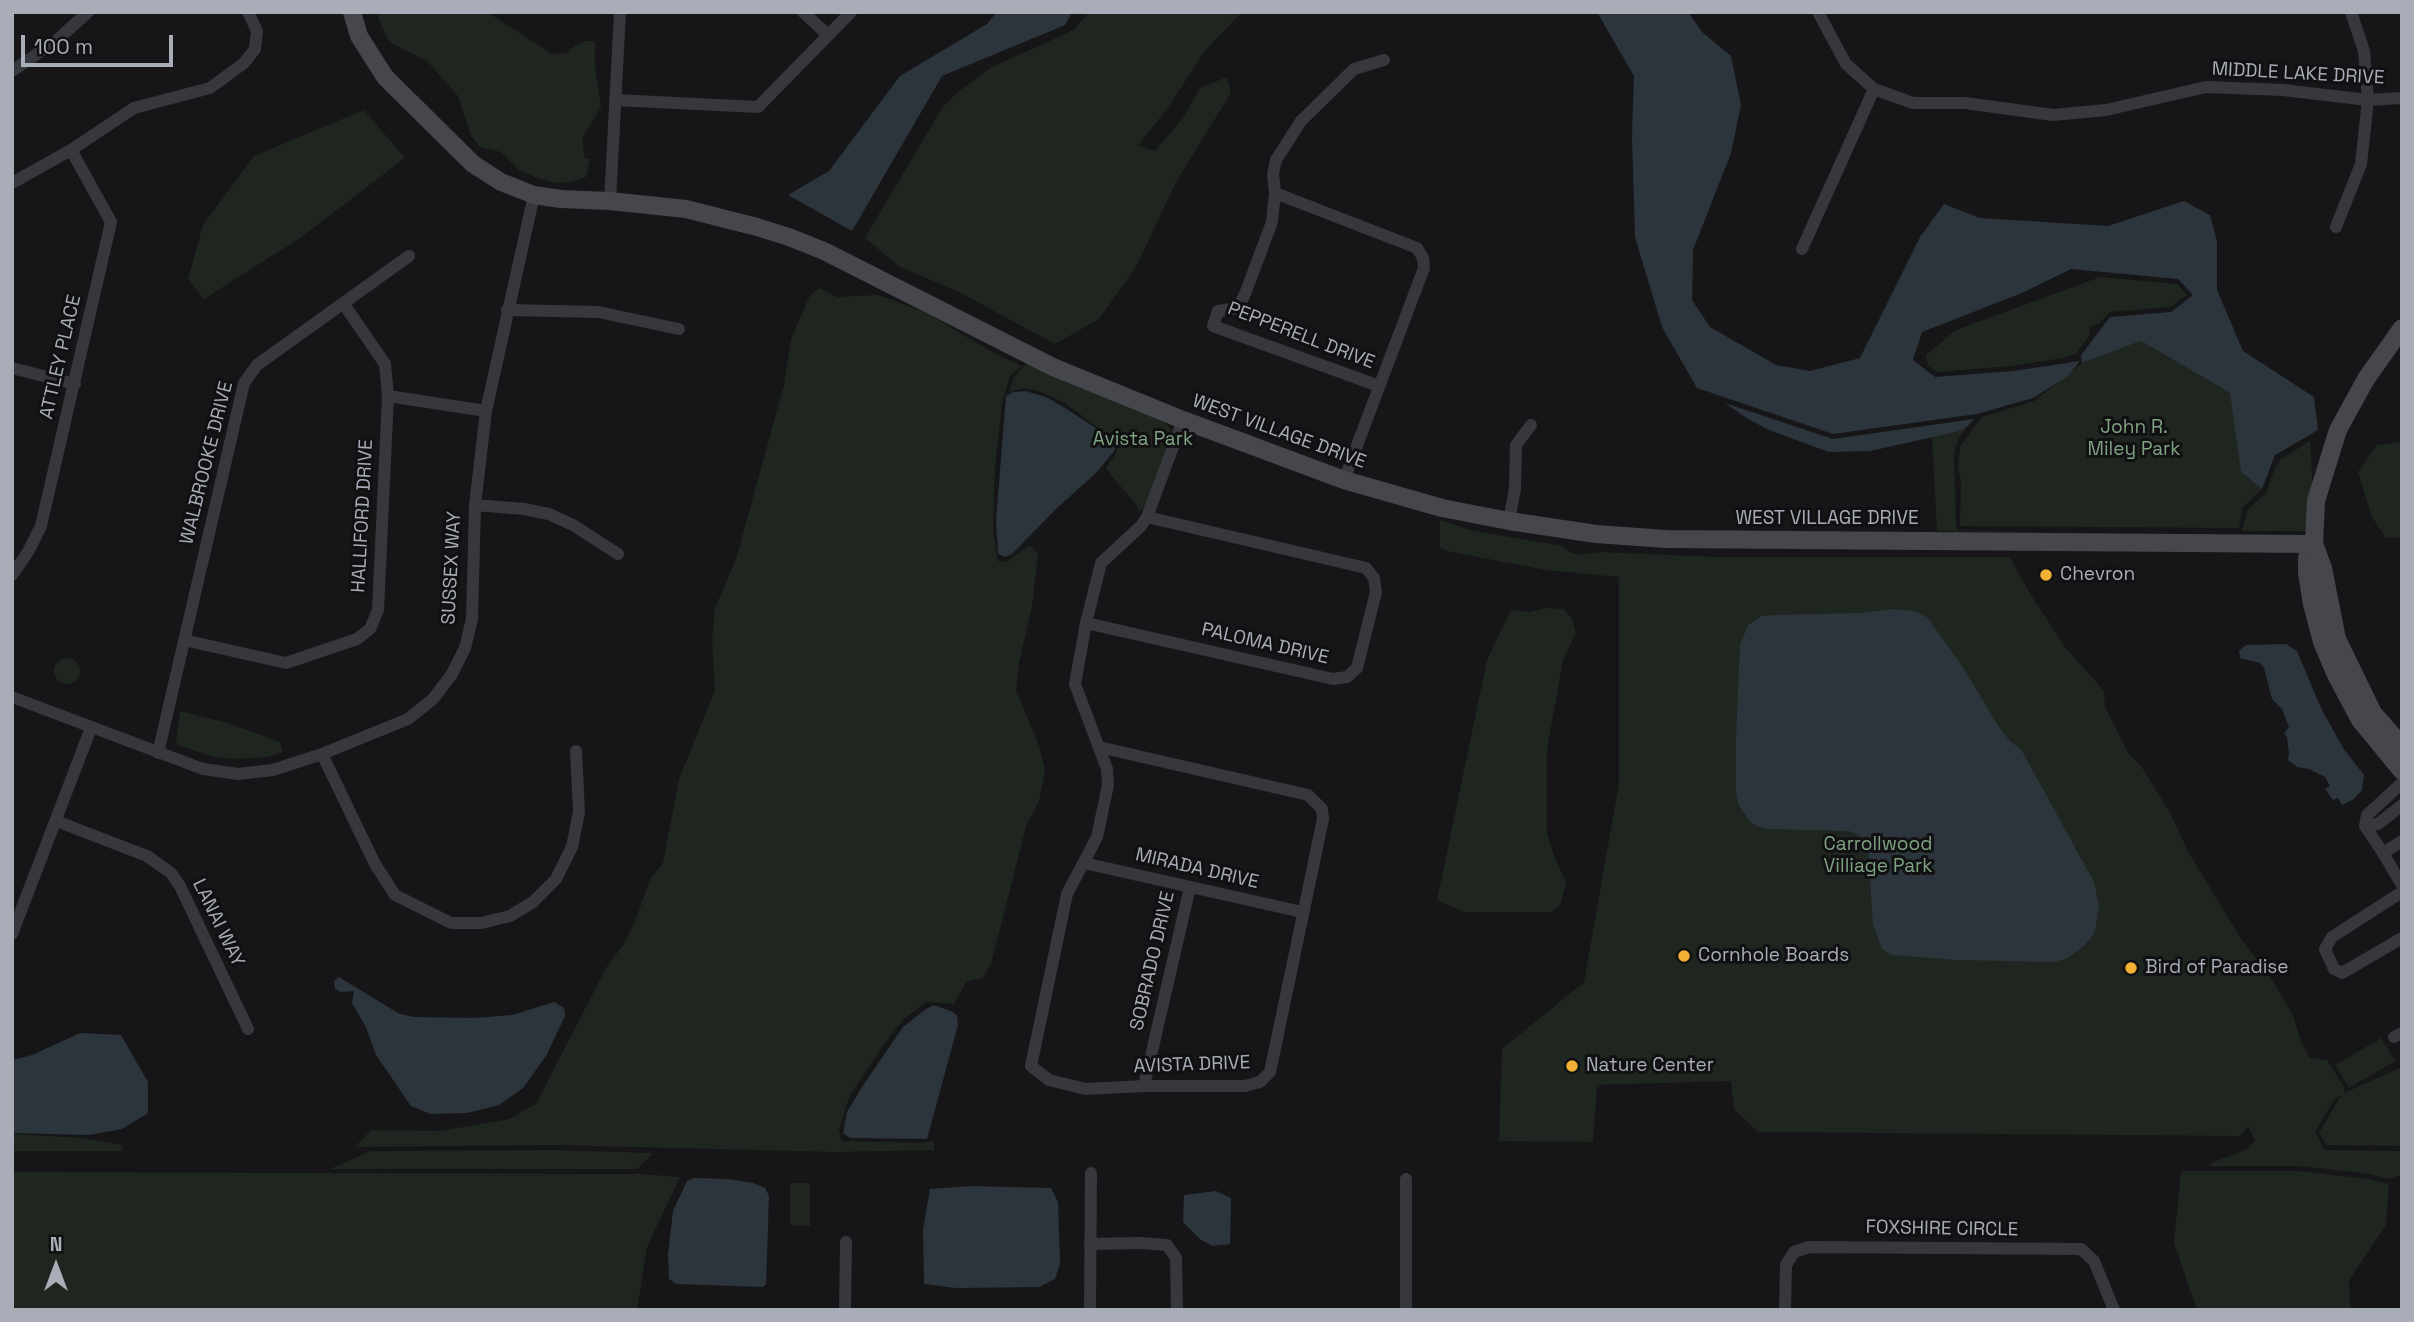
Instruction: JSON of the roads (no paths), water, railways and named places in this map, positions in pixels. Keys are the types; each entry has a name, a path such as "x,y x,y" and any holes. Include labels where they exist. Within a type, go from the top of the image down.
{"street":[{"path":"12,71 56,41 88,12"},
{"path":"12,183 134,108 210,88 244,63 255,49 257,31 248,12"},
{"name":"WEST VILLAGE DRIVE","path":"352,12 359,36 385,77 473,164 501,182 534,195 561,199 686,209 757,227 801,242 857,267 1053,366 1183,420 1343,480 1443,508 1596,534 1666,539 2314,544"},
{"path":"610,201 620,12"},
{"path":"803,12 828,35"},
{"path":"615,100 758,107 851,12"},
{"name":"MIDDLE LAKE DRIVE","path":"1818,12 1846,64 1874,89 1913,103 1965,103 2053,115 2106,110 2206,87 2283,90 2368,100 2402,98"},
{"path":"2336,227 2361,164 2368,100 2364,51 2351,12"},
{"name":"PEPPERELL DRIVE","path":"1379,386 1213,326 1218,311 1238,308 1245,294 1272,222 1276,160 1301,121 1354,69 1384,60"},
{"path":"1802,248 1874,89"},
{"name":"ATTLEY PLACE","path":"12,575 29,552 41,526 111,222 71,149"},
{"path":"1275,193 1417,247 1423,258 1424,268 1343,480"},
{"name":"SUSSEX WAY","path":"12,697 203,769 238,774 273,770 323,754 408,719 433,699 452,674 465,648 472,619 475,505 486,411 534,195"},
{"name":"WALBROOKE DRIVE","path":"158,753 244,383 257,365 409,257"},
{"name":"HALLIFORD DRIVE","path":"184,640 286,663 357,639 370,629 378,610 388,396 385,364 343,303"},
{"path":"507,310 598,312 679,329"},
{"path":"2402,328 2365,379 2338,430 2316,501 2314,544 2323,568 2337,639 2373,713 2402,747"},
{"path":"12,368 75,384"},
{"path":"388,396 486,411"},
{"name":"AVISTA DRIVE","path":"1099,747 1308,795 1322,809 1323,819 1270,1072 1261,1082 1245,1086 1086,1089 1049,1080 1031,1066 1067,894 1097,837 1108,785 1107,769 1075,684 1086,623 1101,563 1142,526 1183,420"},
{"path":"1509,521 1515,489 1516,445 1531,425"},
{"path":"475,505 549,514 573,525 618,554"},
{"name":"PALOMA DRIVE","path":"1086,623 1333,679 1347,677 1357,668 1376,592 1374,578 1366,568 1147,517"},
{"path":"2314,544 2307,558 2307,572 2322,642 2336,676 2360,720 2402,771"},
{"path":"12,934 91,728"},
{"path":"323,754 375,864 395,895 451,923 471,923 510,916 533,902 556,879 572,847 579,812 576,751"},
{"path":"2402,783 2367,815 2365,826 2402,885"},
{"path":"2365,826 2378,824 2402,804"},
{"name":"LANAI WAY","path":"56,821 147,856 171,873 180,886 248,1029"},
{"path":"2383,853 2402,841"},
{"name":"MIRADA DRIVE","path":"1084,863 1303,912"},
{"name":"SOBRADO DRIVE","path":"1144,1086 1190,887"},
{"path":"2402,892 2332,937 2325,949 2334,969 2342,973 2402,938"},
{"path":"1090,1310 1091,1173"},
{"path":"1406,1179 1406,1310"},
{"path":"845,1310 846,1242"},
{"path":"1090,1244 1167,1245 1176,1258 1177,1310"},
{"name":"FOXSHIRE CIRCLE","path":"1785,1310 1786,1265 1794,1252 1809,1247 2081,1249 2094,1261 2114,1310"}],"place":[{"name":"Chevron","path":"2046,575"},
{"name":"Cornhole Boards","path":"1684,956"},
{"name":"Bird of Paradise","path":"2131,968"},
{"name":"Nature Center","path":"1572,1066"}],"park label":[{"name":"John R. Miley Park","path":"2134,439"},
{"name":"Avista Park","path":"1143,440"},
{"name":"Carrollwood Villiage Park","path":"1878,856"}]}
